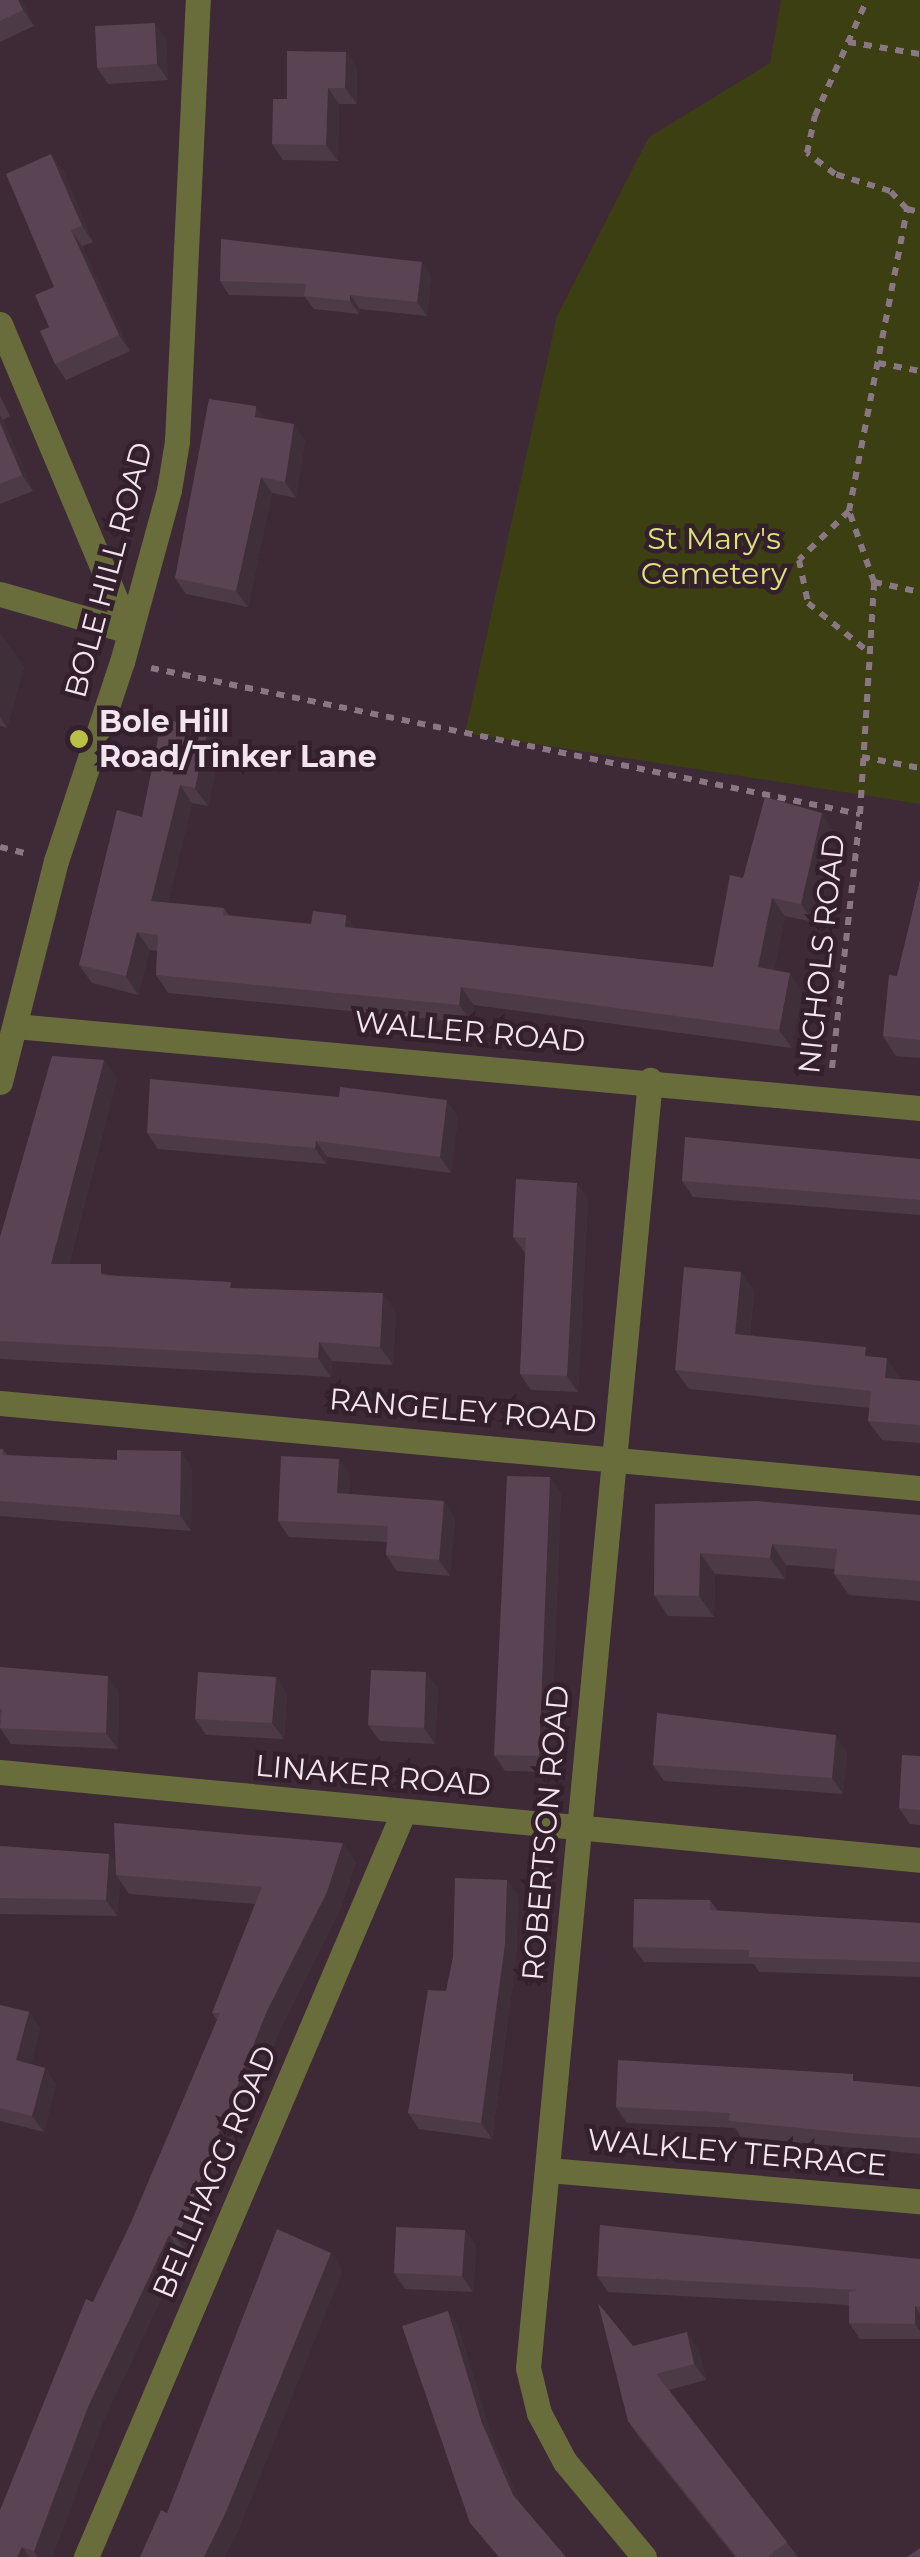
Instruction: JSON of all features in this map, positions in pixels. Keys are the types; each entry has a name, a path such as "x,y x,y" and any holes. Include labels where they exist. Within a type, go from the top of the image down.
{"street":[{"name":"BOLE HILL ROAD","path":"0,1082 56,861 122,662 177,441 198,0"},
{"path":"0,324 129,631"},
{"path":"0,594 129,631"},
{"name":"WALLER ROAD","path":"15,1026 650,1080 920,1108"},
{"name":"ROBERTSON ROAD","path":"644,2557 565,2462 539,2414 528,2368 650,1080"},
{"name":"RANGELEY ROAD","path":"0,1403 612,1456 920,1488"},
{"name":"LINAKER ROAD","path":"0,1772 920,1860"},
{"name":"BELLHAGG ROAD","path":"86,2557 403,1813"},
{"name":"WALKLEY TERRACE","path":"548,2170 920,2201"}],"path":[{"path":"867,0 814,116 808,152 835,174 890,191 907,210 920,212"},
{"path":"848,42 920,54"},
{"path":"907,210 849,511 874,582 920,592"},
{"path":"878,362 920,372"},
{"path":"849,511 799,560 808,603 866,650"},
{"name":"NICHOLS ROAD","path":"828,1099 860,814 866,650 874,582"},
{"path":"122,662 860,814"},
{"path":"862,756 920,768"}],"green space":[{"name":"St Mary's Cemetery","path":"781,0 920,0 920,804 465,733 557,316 649,137 770,63"}],"building":[{"path":"0,0 18,0 23,10 0,21"},
{"path":"155,23 157,64 97,68 95,26"},
{"path":"287,51 346,52 345,88 328,88 326,145 272,144 273,99 287,99"},
{"path":"51,154 82,226 71,230 119,335 55,364 40,331 49,327 35,295 54,287 6,174"},
{"path":"221,239 422,262 417,302 350,295 350,301 304,296 306,284 220,281"},
{"path":"209,399 256,406 255,417 294,424 285,482 261,477 236,591 175,578"},
{"path":"0,423 22,475 0,484"},
{"path":"162,719 208,728 195,788 180,785 151,901 224,908 223,915 311,924 313,911 346,915 345,927 713,967 730,875 743,878 765,797 822,813 801,904 772,898 758,967 790,973 779,1030 461,987 459,1005 156,975 158,935 137,932 126,976 79,965 117,810 142,817"},
{"path":"920,880 920,1040 883,1036 889,975 897,976"},
{"path":"52,1056 104,1060 51,1264 101,1264 101,1275 231,1282 230,1288 383,1293 380,1347 319,1342 318,1358 0,1341 0,1237"},
{"path":"150,1079 339,1097 340,1087 447,1100 440,1157 316,1141 315,1148 147,1133"},
{"path":"685,1137 920,1159 920,1200 682,1181"},
{"path":"516,1179 577,1183 567,1376 520,1374 526,1238 513,1237"},
{"path":"684,1267 741,1272 735,1334 866,1347 865,1356 887,1358 885,1378 920,1381 920,1425 868,1421 871,1391 675,1370"},
{"path":"0,1449 2,1455 117,1460 117,1450 181,1451 180,1515 0,1501"},
{"path":"281,1456 339,1459 337,1493 444,1501 439,1560 386,1555 388,1526 278,1521"},
{"path":"507,1476 550,1477 539,1756 494,1755"},
{"path":"757,1501 920,1515 920,1581 834,1574 837,1549 772,1544 770,1558 700,1553 699,1596 654,1595 655,1504"},
{"path":"0,1667 108,1676 106,1733 0,1728"},
{"path":"371,1670 426,1672 424,1728 368,1725"},
{"path":"198,1672 276,1677 272,1723 195,1719"},
{"path":"657,1713 836,1735 832,1778 653,1765"},
{"path":"902,1755 920,1756 920,1810 899,1808"},
{"path":"114,1823 343,1843 327,1892 266,2013 177,2239 169,2235 88,2407 34,2551 22,2547 17,2557 0,2557 0,2510 86,2299 93,2302 130,2225 220,2013 212,2013 262,1887 116,1875"},
{"path":"0,1846 109,1854 106,1900 0,1898"},
{"path":"455,1878 507,1880 505,1944 481,2123 408,2113 428,1990 446,1991 453,1957"},
{"path":"634,1899 710,1900 710,1910 920,1923 920,1962 749,1957 749,1950 633,1947"},
{"path":"0,2005 29,2012 16,2060 45,2068 32,2116 0,2108"},
{"path":"618,2060 853,2074 853,2081 920,2087 920,2138 729,2121 730,2113 616,2107"},
{"path":"600,2225 920,2259 920,2307 915,2306 915,2324 849,2323 849,2292 857,2290 597,2276"},
{"path":"396,2227 465,2230 462,2276 394,2273"},
{"path":"277,2229 331,2253 226,2512 204,2557 140,2557 161,2510 167,2513"},
{"path":"598,2303 633,2346 687,2332 694,2364 656,2374 787,2542 768,2557 737,2557 628,2421"},
{"path":"448,2311 482,2423 513,2495 566,2557 499,2557 470,2523 402,2326"}],"place":[{"name":"Bole Hill Road/Tinker Lane","path":"79,739"}]}
